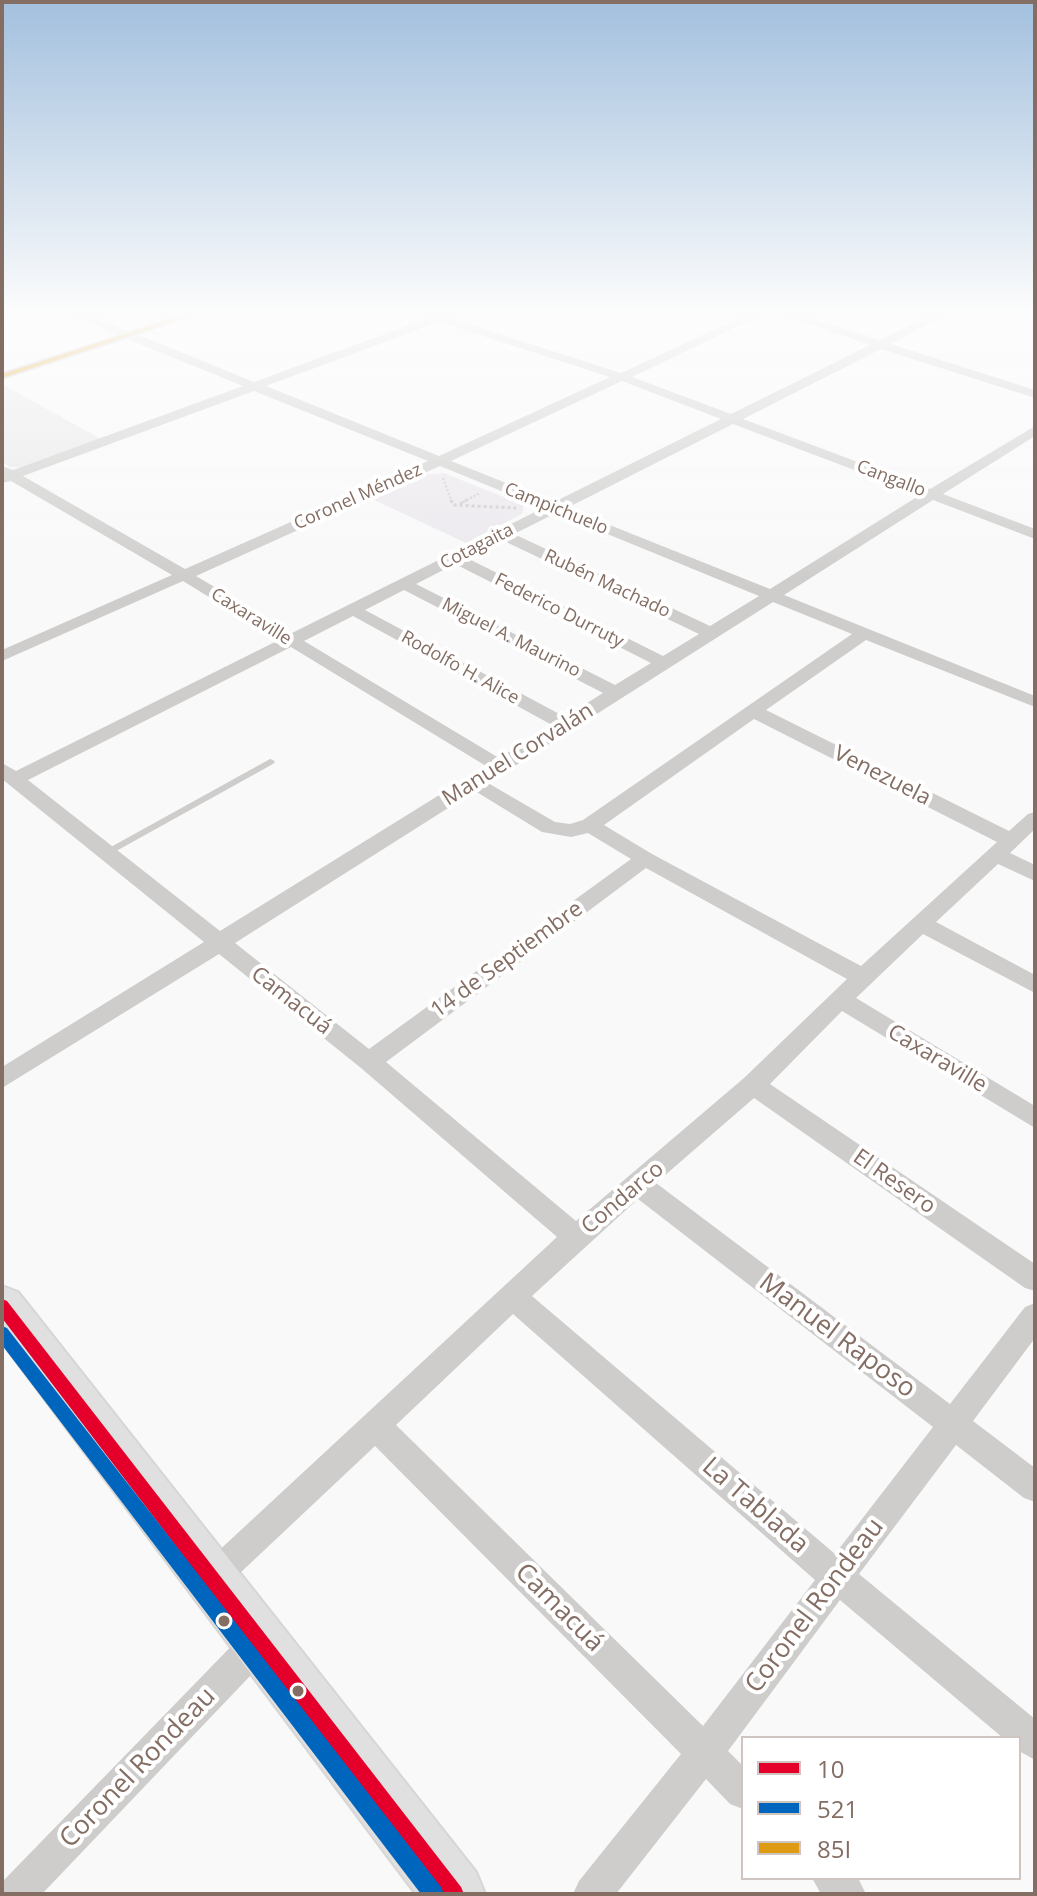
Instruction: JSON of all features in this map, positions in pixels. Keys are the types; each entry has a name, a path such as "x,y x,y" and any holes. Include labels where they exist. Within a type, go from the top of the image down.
{"main road":[{"path":"6,1321 260,1641 454,1894"}],"street":[{"path":"5,475 208,403"},
{"name":"Campichuelo","path":"294,403 443,467 555,508 1035,702"},
{"name":"Coronel Méndez","path":"2,656 184,575 443,467 566,403"},
{"name":"Cangallo","path":"692,403 1035,534"},
{"name":"Cotagaita","path":"8,774 290,642 764,403"},
{"name":"Manuel Corvalán","path":"2,1079 1035,430"},
{"name":"Caxaraville","path":"5,475 184,575 499,766"},
{"name":"Rubén Machado","path":"503,535 711,633"},
{"name":"Federico Durruty","path":"455,558 664,663"},
{"name":"Miguel A. Maurino","path":"404,584 617,693"},
{"name":"Rodolfo H. Alice","path":"354,610 566,725"},
{"path":"473,782 549,827 571,831 590,825 864,633"},
{"name":"Venezuela","path":"753,711 1003,847 1035,874"},
{"name":"Camacuá","path":"8,774 369,1062 576,1237"},
{"name":"Condarco","path":"211,1579 576,1237 753,1085 863,977 1035,818"},
{"path":"590,825 645,859 863,977"},
{"name":"14 de Septiembre","path":"369,1062 645,859"},
{"path":"923,924 1035,985"},
{"name":"Caxaraville","path":"840,999 1035,1118"},
{"name":"El Resero","path":"753,1085 1035,1279"},
{"name":"Manuel Raposo","path":"639,1185 1035,1487"},
{"name":"La Tablada","path":"514,1298 837,1577 1035,1742"},
{"name":"Coronel Rondeau","path":"592,1894 704,1753 1035,1316"},
{"name":"Camacuá","path":"375,1425 741,1789"},
{"name":"Coronel Rondeau","path":"16,1894 260,1641"}],"lane":[{"path":"105,853 270,762"}],"path":[{"path":"443,467 441,472 453,505 529,509"},
{"path":"458,505 487,489"}],"shaded area":[{"path":"2,403 37,403 101,439 20,467 10,467 2,462"},
{"path":"444,473 524,505 522,514 466,543 372,499 424,475"}],"transit line":[{"name":"10","path":"2,1306 454,1894"},
{"name":"521","path":"2,1333 434,1894"}]}
